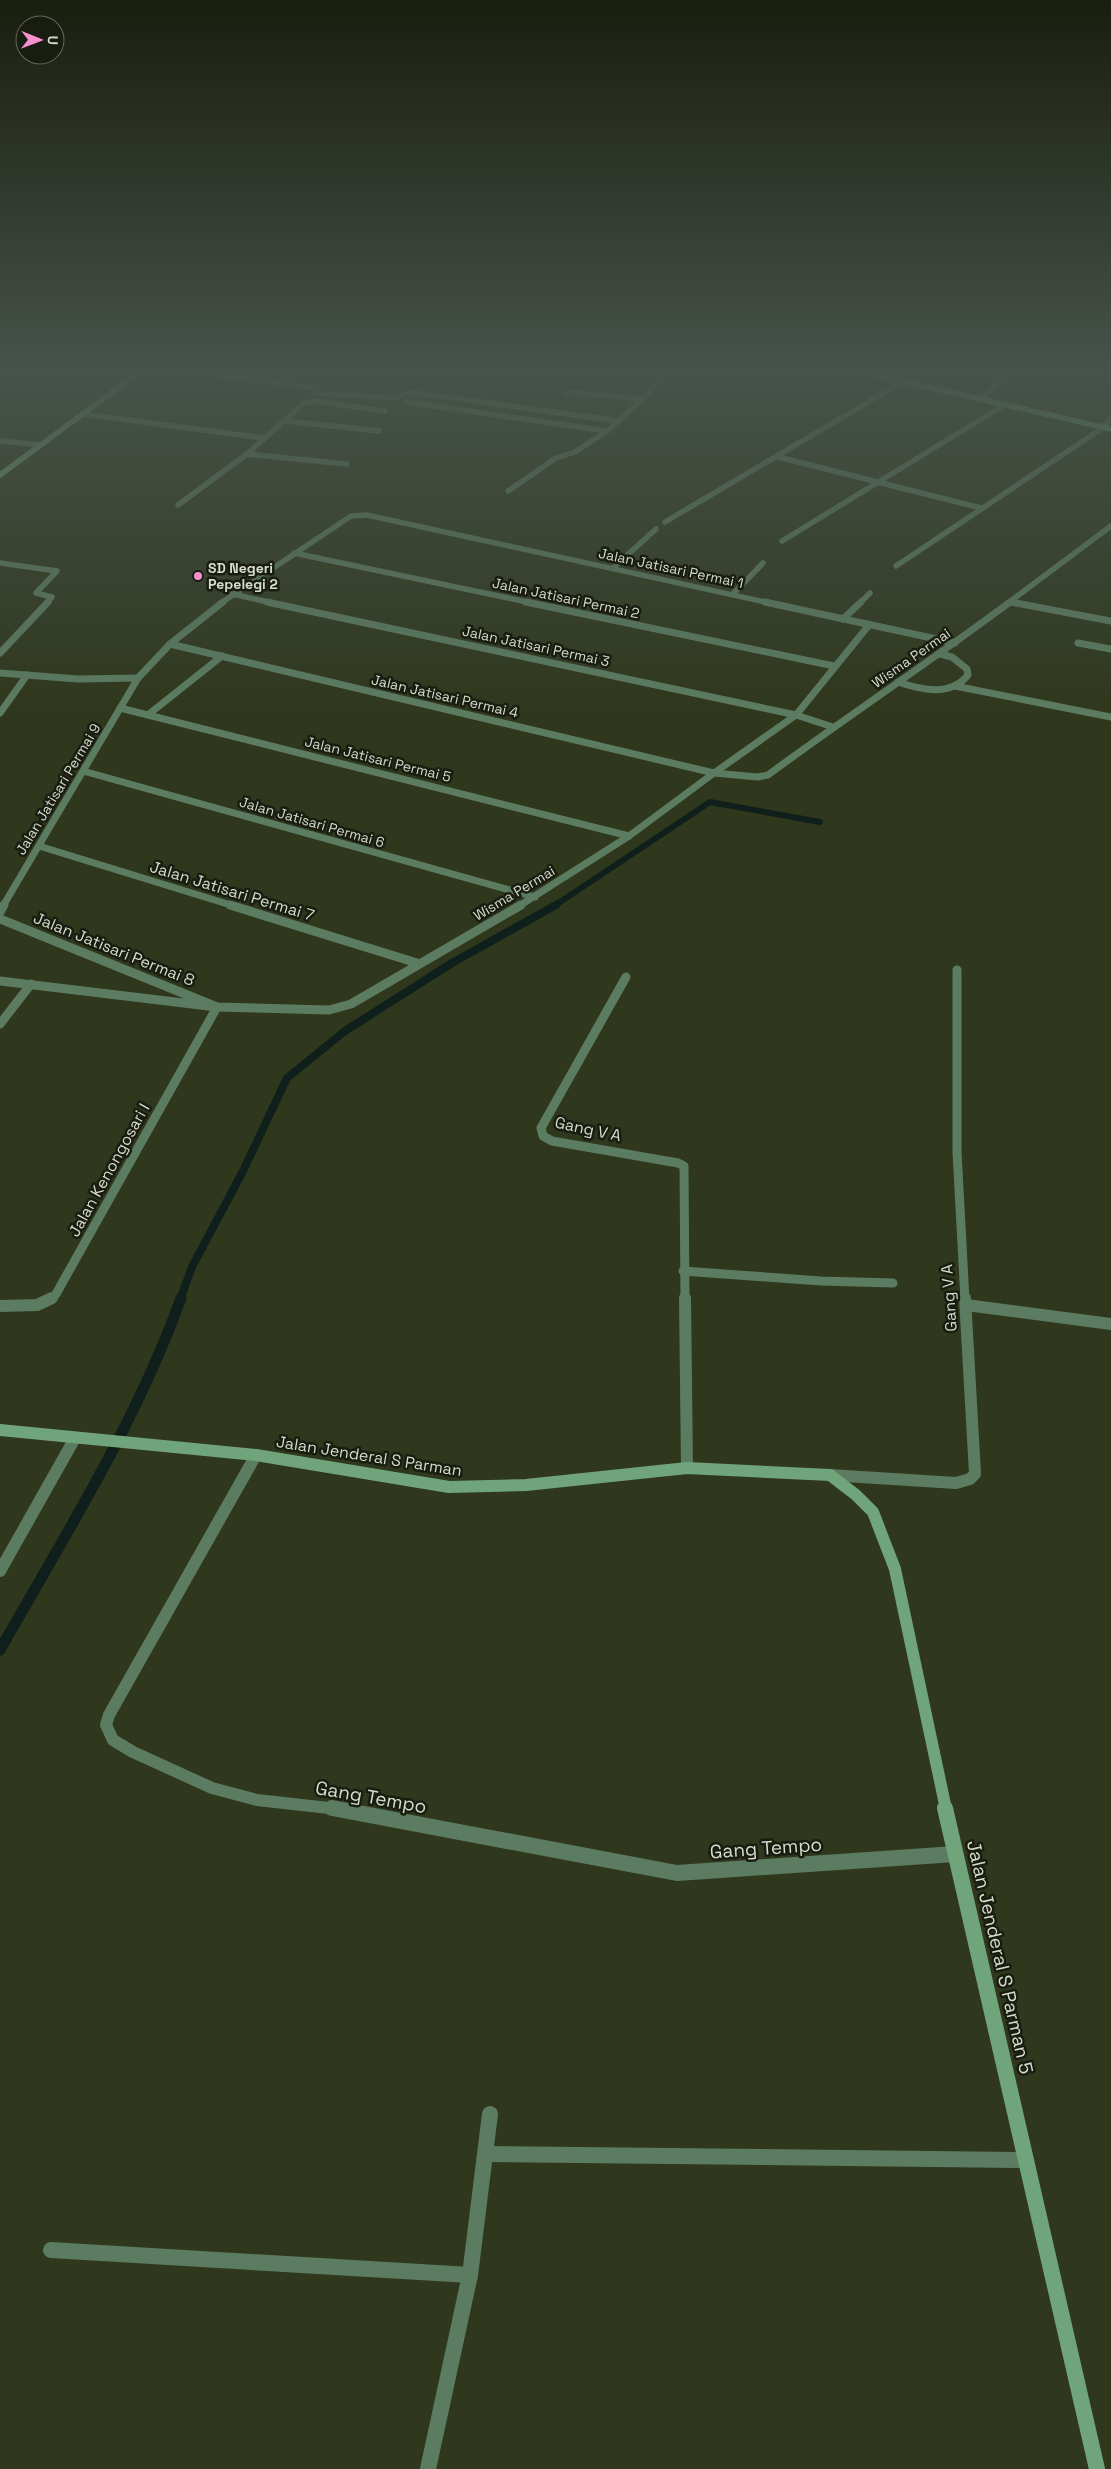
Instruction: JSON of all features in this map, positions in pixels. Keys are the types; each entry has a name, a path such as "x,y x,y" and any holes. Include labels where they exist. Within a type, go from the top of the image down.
{"street":[{"path":"178,505 208,483"},
{"path":"508,491 519,483"},
{"path":"665,522 732,483"},
{"path":"782,541 873,483"},
{"path":"886,483 982,508"},
{"path":"896,566 1019,483"},
{"name":"Jalan Jatisari Permai 9","path":"0,912 138,678 170,644 232,594 351,516"},
{"name":"Jalan Jatisari Permai 1","path":"351,516 367,516 955,643"},
{"name":"Wisma Permai","path":"714,773 758,777 768,775 833,726 940,654 1111,526"},
{"path":"613,568 656,529"},
{"name":"Jalan Jatisari Permai 2","path":"294,553 834,666"},
{"path":"0,563 56,571 36,593 52,597 0,653"},
{"path":"733,594 763,563"},
{"path":"843,619 870,593"},
{"name":"Jalan Jatisari Permai 3","path":"232,594 796,715 833,726"},
{"path":"1011,602 1111,621"},
{"name":"Wisma Permai","path":"314,1010 329,1010 350,1004 535,897 628,836 796,715 869,625"},
{"path":"1078,643 1111,650"},
{"name":"Jalan Jatisari Permai 4","path":"170,644 714,773"},
{"path":"940,654 961,663 967,669 968,675 964,681 955,686"},
{"path":"150,714 222,656"},
{"path":"0,673 78,679 138,678"},
{"path":"0,713 28,675"},
{"path":"964,681 1111,710"},
{"path":"898,682 927,690 955,686 1111,717"},
{"name":"Jalan Jatisari Permai 5","path":"120,708 150,714 628,836"},
{"name":"Jalan Jatisari Permai 6","path":"83,771 535,897"},
{"name":"Jalan Jatisari Permai 7","path":"39,846 417,964"},
{"name":"Jalan Jatisari Permai 8","path":"0,919 217,1007"},
{"name":"Gang V A","path":"830,1475 956,1483 975,1474 957,1152 957,970"},
{"name":"Gang V A","path":"626,977 541,1128 543,1136 552,1141 678,1163 684,1166 683,1271 687,1468"},
{"name":"Jalan Jatisari Permai 8","path":"0,981 217,1007 314,1010"},
{"path":"0,1024 31,984"},
{"name":"Jalan Kenongosari I","path":"0,1306 37,1306 46,1304 56,1294 217,1007"},
{"path":"683,1271 821,1281 893,1283"},
{"path":"966,1305 1111,1324"},
{"name":"Jalan Jenderal S Parman","path":"0,1430 256,1455 449,1487 526,1485 687,1468 830,1475"},
{"path":"0,1571 79,1438"},
{"name":"Gang Tempo","path":"256,1455 109,1715 106,1725 113,1740 133,1752 212,1788 257,1800 326,1807 677,1873 955,1854"},
{"name":"Jalan Jenderal S Parman 5","path":"830,1475 856,1494 873,1512 896,1569 955,1854 1097,2469"},
{"path":"428,2469 470,2275 490,2114"},
{"path":"486,2154 1025,2160"},
{"path":"51,2250 470,2275"}],"waterway":[{"path":"554,906 710,802 820,822"},
{"path":"180,1300 192,1267 243,1171 287,1078 345,1031 452,963 556,905"},
{"path":"0,1650 74,1521 121,1434 143,1390 181,1298"}],"place":[{"name":"SD Negeri Pepelegi 2","path":"198,576"}]}
